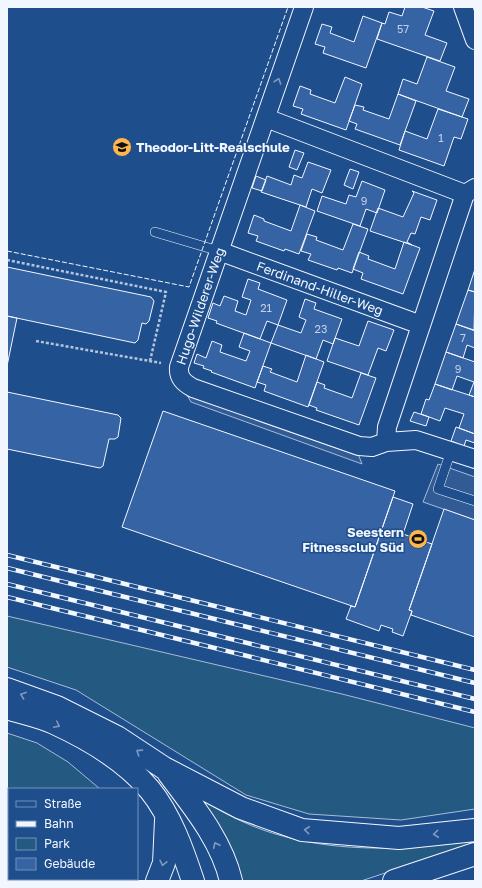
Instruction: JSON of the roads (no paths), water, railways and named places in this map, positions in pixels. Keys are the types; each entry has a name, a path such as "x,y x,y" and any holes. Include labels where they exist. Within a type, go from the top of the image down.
{"highway":[{"path":"7,689 57,707 110,734 164,768 241,808 302,830 399,838 475,830"},
{"path":"7,708 53,722 110,753 150,790 182,849 193,881"},
{"path":"164,768 205,821 229,872 231,881"},
{"path":"157,881 164,863 166,817"},
{"path":"394,881 475,854"}],"street":[{"name":"Hugo-Wilderer-Weg","path":"304,7 179,367 179,375 193,388 359,446 372,447 386,442 416,440 475,459"},
{"path":"463,7 475,40"},
{"path":"266,118 470,191 421,324 387,427 386,442"},
{"name":"Ferdinand-Hiller-Weg","path":"219,251 421,324"}],"lane":[{"path":"155,232 219,251"},
{"path":"451,451 438,489 475,502"}],"railway":[{"path":"7,555 475,670"},
{"path":"7,568 475,683"},
{"path":"7,584 475,699"},
{"path":"7,597 475,712"}],"place":[{"name":"Theodor-Litt-Realschule","path":"122,147"},
{"name":"Seestern Fitnessclub Süd","path":"418,539"}]}
